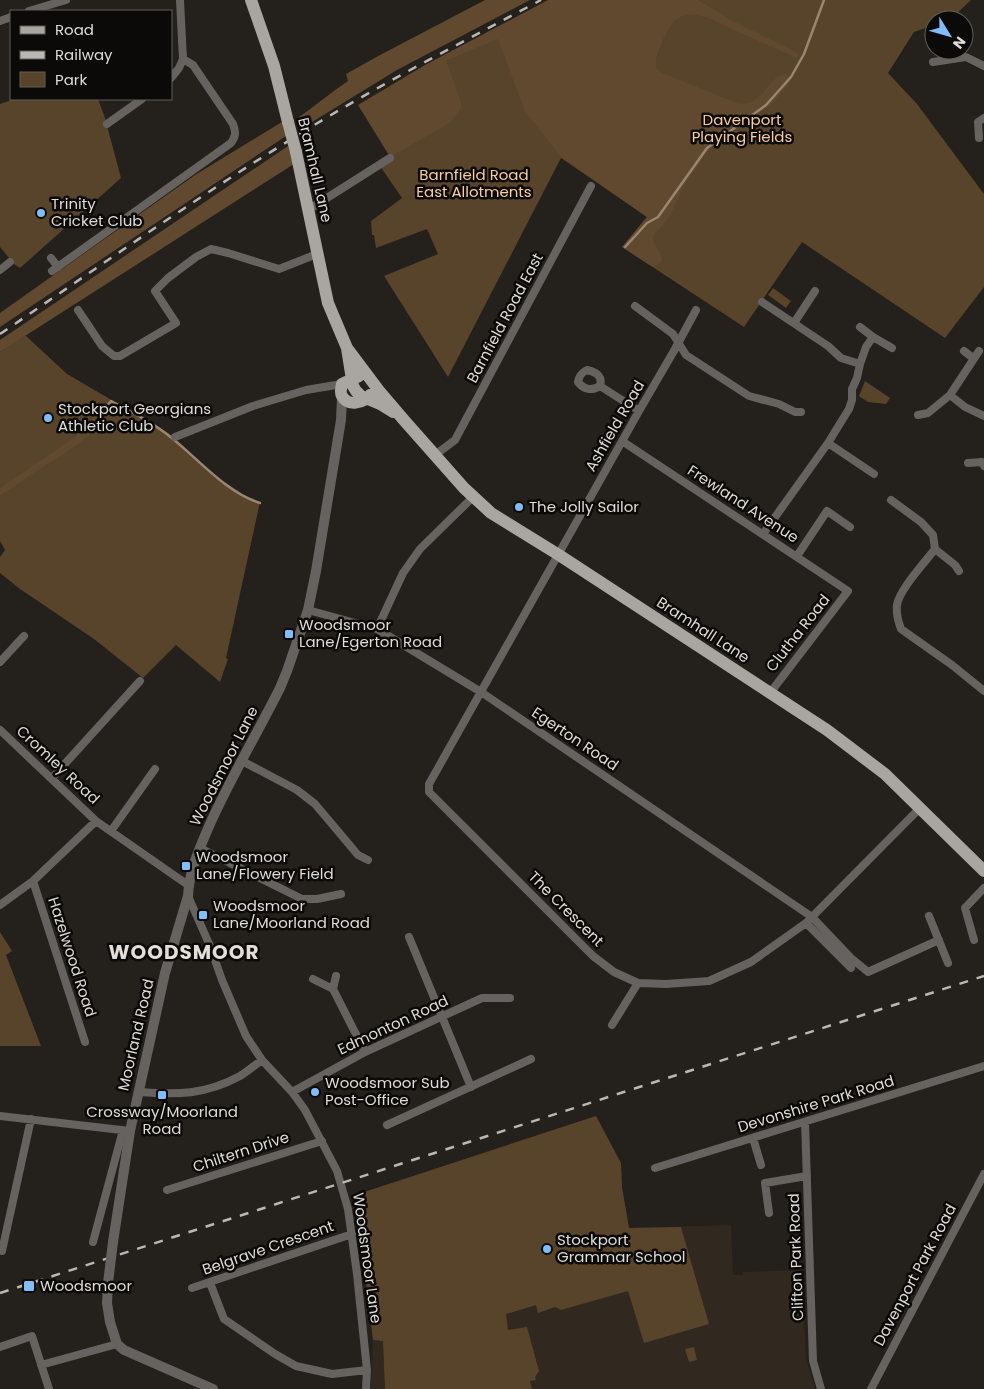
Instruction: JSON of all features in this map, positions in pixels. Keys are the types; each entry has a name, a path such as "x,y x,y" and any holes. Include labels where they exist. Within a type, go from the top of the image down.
{"main road":[{"name":"Bramhall Lane","path":"251,0 274,66 296,152 328,303 347,348 403,419 473,497 491,513 559,555 827,730 885,774 984,871"},
{"name":"Bramhall Lane","path":"347,348 347,382 341,391 342,397 349,402 362,401 380,404 403,419"},
{"path":"347,382 367,372"},
{"name":"Bramhall Lane","path":"347,382 353,386 362,401"},
{"path":"362,401 374,390 374,383"}],"street":[{"path":"32,10 66,0"},
{"path":"172,77 177,72 183,59 180,0"},
{"path":"933,62 966,57 984,66"},
{"path":"51,258 55,269 234,139 236,130 234,124 193,65 183,59"},
{"path":"107,124 141,100"},
{"path":"979,138 978,122 984,118"},
{"path":"308,210 390,158"},
{"name":"Barnfield Road East","path":"435,455 455,440 591,186"},
{"path":"78,310 102,346 114,356 120,356 176,323 155,291 168,278 196,257 211,249 228,252 279,270 317,254"},
{"path":"0,270 10,262"},
{"path":"794,323 815,291"},
{"path":"762,302 828,346 841,358 860,364"},
{"path":"635,306 673,334 686,354 749,396 779,404 795,412 801,412"},
{"name":"Ashfield Road","path":"559,555 696,310"},
{"path":"860,327 892,348"},
{"path":"763,534 828,443 849,409 852,400 852,389 860,364 866,347 873,337"},
{"path":"918,414 928,413 950,395 963,378 979,350"},
{"path":"964,351 974,358"},
{"path":"175,437 253,406 306,390 347,382"},
{"path":"600,386 639,411"},
{"path":"950,395 965,407 984,416"},
{"name":"Woodsmoor Lane","path":"342,397 341,420 308,610 288,672 219,804 200,848 188,885 188,896 246,1036 262,1060 292,1092 305,1110 337,1170 348,1209 352,1234 366,1370 366,1389"},
{"path":"341,420 362,401"},
{"path":"928,413 931,422"},
{"name":"Frewland Avenue","path":"622,441 848,591"},
{"path":"828,443 874,474"},
{"path":"968,463 983,462"},
{"path":"377,628 403,573 420,549 473,497"},
{"path":"892,500 921,522 933,535 935,549 955,565 959,571"},
{"path":"796,556 826,511 850,527"},
{"path":"935,549 898,599 896,607 898,620 902,629 984,691"},
{"name":"The Crescent","path":"559,555 429,784 429,792 592,955 614,972 638,983 666,984 709,980 751,962 806,923 920,808"},
{"name":"Clutha Road","path":"770,693 848,591"},
{"name":"Egerton Road","path":"308,610 377,628 481,692 812,917 851,958 868,972 938,940"},
{"path":"0,662 24,636"},
{"path":"52,778 140,681"},
{"name":"Cromley Road","path":"0,730 96,821 188,885"},
{"path":"242,761 296,790 315,804 358,855 368,860"},
{"path":"111,831 155,769"},
{"path":"0,905 33,880 96,821"},
{"path":"200,848 302,899 317,899 341,894"},
{"name":"Hazelwood Road","path":"33,880 85,1042"},
{"path":"974,940 965,908 984,888"},
{"name":"Moorland Road","path":"117,1344 110,1322 108,1283 126,1131 139,1092 165,973 188,896"},
{"path":"929,916 948,963"},
{"path":"806,923 851,968"},
{"path":"409,937 471,1087"},
{"path":"333,989 336,976"},
{"path":"313,979 333,989 366,1052"},
{"path":"612,1025 638,983"},
{"name":"Edmonton Road","path":"292,1092 366,1052 482,998 510,998"},
{"path":"387,1125 531,1059"},
{"path":"139,1092 169,1095 194,1092 219,1085 241,1075 262,1060"},
{"name":"Devonshire Park Road","path":"655,1168 984,1066"},
{"path":"0,1116 126,1131 93,1242"},
{"path":"2,1251 31,1119"},
{"name":"Clifton Park Road","path":"805,1122 813,1361 821,1389"},
{"path":"753,1138 761,1165"},
{"name":"Chiltern Drive","path":"167,1190 322,1141"},
{"path":"763,1174 769,1213"},
{"name":"Davenport Park Road","path":"871,1389 984,1174"},
{"path":"765,1183 807,1176"},
{"name":"Belgrave Crescent","path":"192,1288 352,1234"},
{"path":"210,1283 224,1319 296,1366 332,1374 366,1370"},
{"path":"0,1347 32,1336 48,1389"},
{"path":"41,1365 117,1344 124,1350 210,1388"}],"shaded area":[{"path":"485,0 530,0 397,70 299,130 296,119 348,81 346,74"},
{"path":"548,0 698,0 731,20 798,54 796,58 706,17 697,15 680,17 670,26 656,61 657,69 665,74 737,103 746,104 758,98 778,77 785,74 791,77 790,83 773,103 710,148 684,186 669,218 653,236 653,242 660,252 662,259 658,265 653,267 622,247 647,217 561,157 525,111 498,39 446,61 463,106 450,123 390,157 358,105 425,65"},
{"path":"282,122 286,136 0,327 0,313 195,175"},
{"path":"288,146 294,164 0,352 0,340"},
{"path":"104,405 108,411 105,419 88,437 0,495 0,488 75,437"},
{"name":"Stockport Grammar School","path":"596,1116 621,1163 622,1187 629,1228 731,1225 733,1275 743,1275 743,1272 802,1270 806,1359 815,1389 371,1389 373,1340 355,1195"}],"green space":[{"name":"Davenport Playing Fields","path":"564,0 971,0 960,10 924,10 924,28 914,32 888,73 917,104 984,194 984,287 945,338 802,242 744,327 622,247 647,217 561,158 448,377 384,276 438,254 427,229 376,248 374,235 372,235 371,221 402,198 380,166 390,157 456,114 463,106 445,61 498,38"},
{"name":"Trinity Cricket Club","path":"11,100 98,100 121,178 20,268 14,264 0,247 0,104"},
{"path":"773,288 791,301 786,308 768,295"},
{"path":"25,335 67,374 168,433 211,473 244,495 260,502 226,658 228,659 220,682 176,645 143,678 94,639 20,589 0,573 0,557 5,550 0,541 0,352"},
{"path":"865,381 890,398 886,404 868,402 859,396"},
{"path":"0,932 12,951 6,955 41,1046 0,1046"},
{"name":"Stockport Grammar School","path":"596,1116 621,1163 622,1187 629,1228 681,1227 709,1324 644,1343 628,1291 561,1310 555,1307 538,1313 536,1305 506,1314 508,1330 527,1327 539,1371 535,1377 536,1380 530,1381 532,1389 385,1389 383,1341 373,1340 355,1195"},
{"path":"694,1347 697,1360 689,1362 685,1349"}],"waterway":[{"path":"625,247 647,223 658,217 707,148 766,105 791,77 804,54 824,0"},
{"path":"106,407 111,401 151,423 173,439 225,484 236,492 260,503"}],"railway":[{"path":"0,334 180,211 290,140 383,85 541,0"},
{"path":"0,1293 984,976"}],"place":[{"name":"Trinity Cricket Club","path":"41,213"},
{"name":"Stockport Georgians Athletic Club","path":"48,418"},
{"name":"The Jolly Sailor","path":"519,507"},
{"name":"Woodsmoor Lane/Egerton Road","path":"289,634"},
{"name":"Woodsmoor Lane/Flowery Field","path":"186,866"},
{"name":"Woodsmoor Lane/Moorland Road","path":"203,915"},
{"name":"Woodsmoor Sub Post-Office","path":"315,1092"},
{"name":"Crossway/Moorland Road","path":"162,1095"},
{"name":"Stockport Grammar School","path":"547,1249"},
{"name":"Woodsmoor","path":"29,1286"}],"district":[{"name":"WOODSMOOR","path":"184,952"}],"park label":[{"name":"Barnfield Road East Allotments","path":"474,184"}]}
